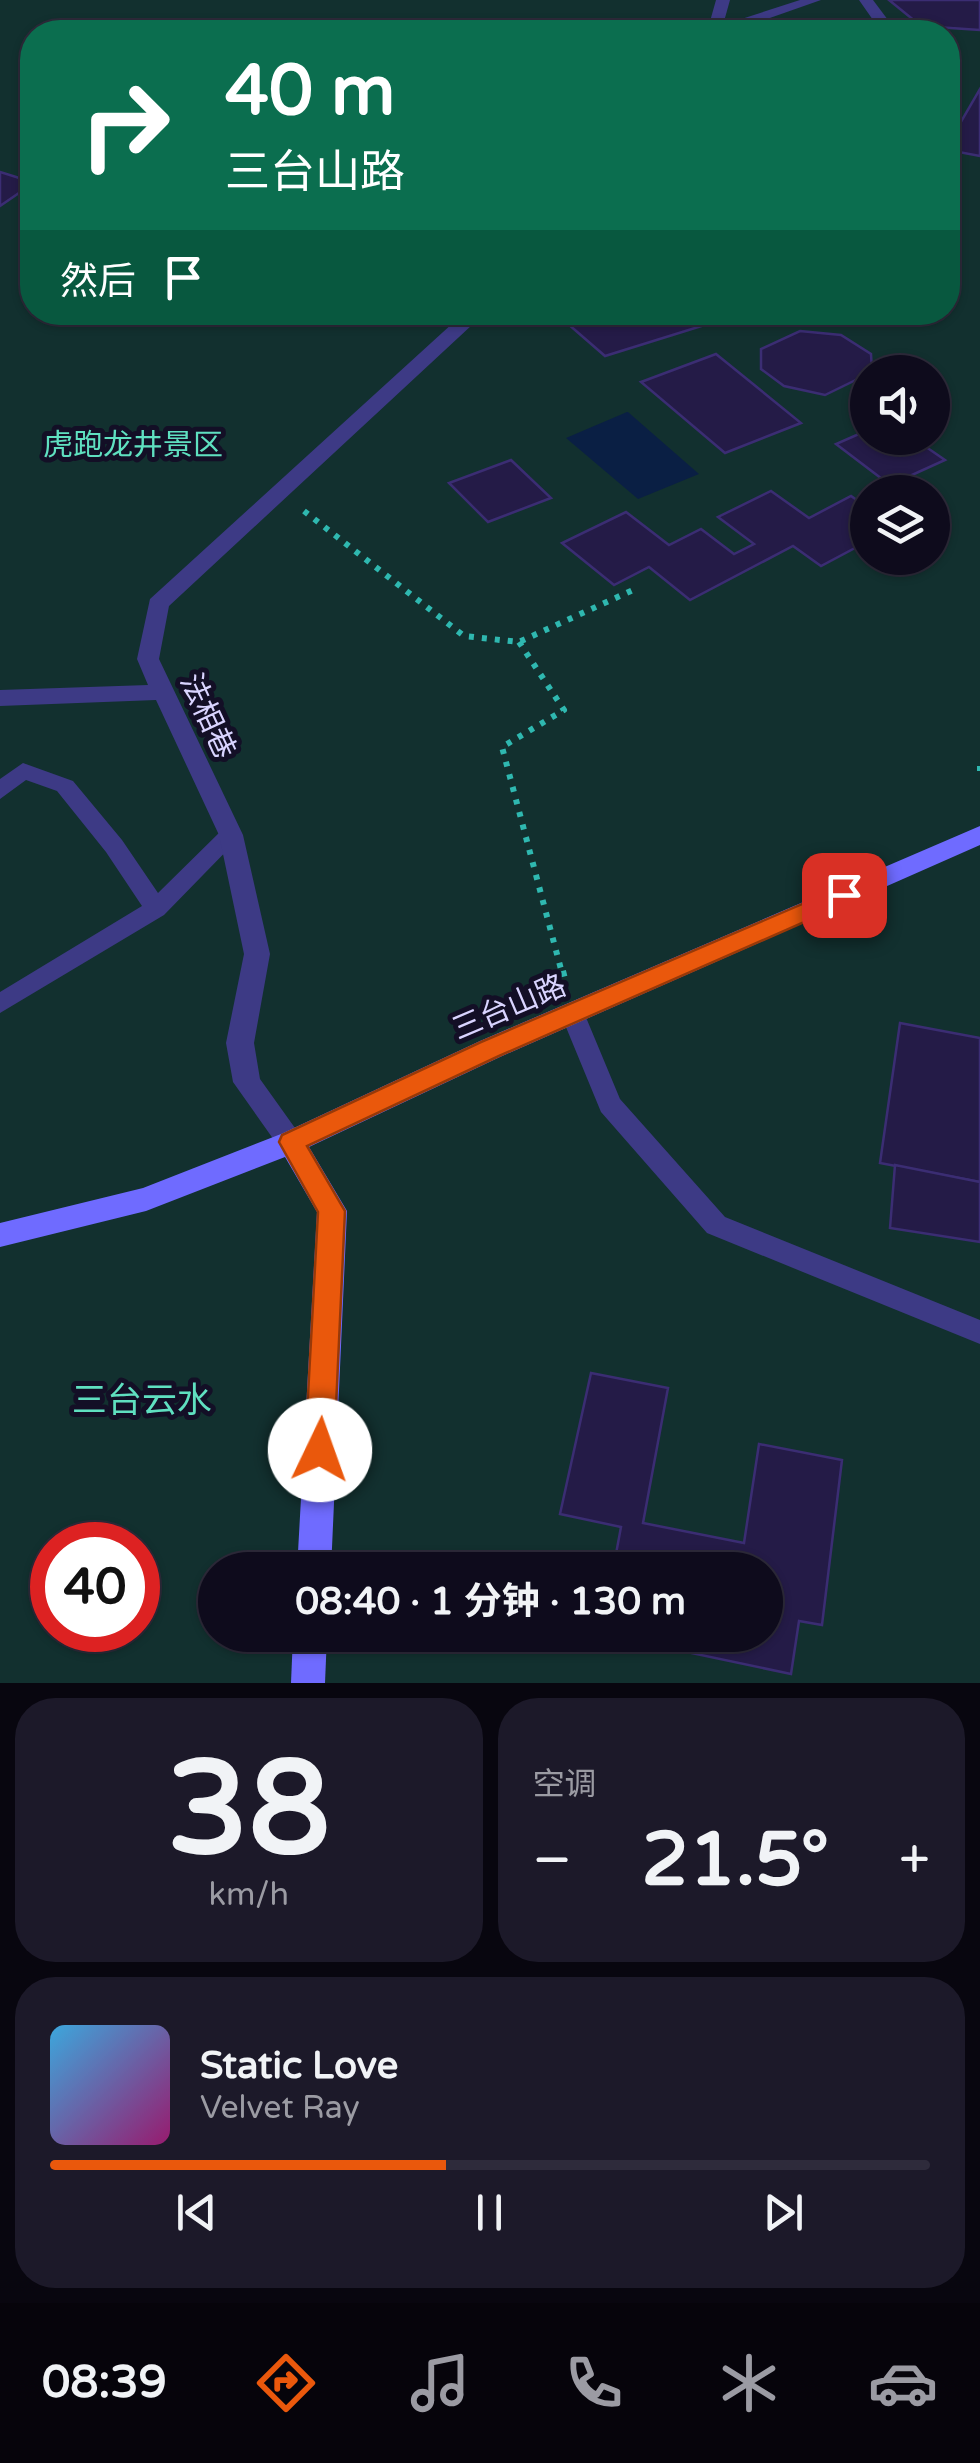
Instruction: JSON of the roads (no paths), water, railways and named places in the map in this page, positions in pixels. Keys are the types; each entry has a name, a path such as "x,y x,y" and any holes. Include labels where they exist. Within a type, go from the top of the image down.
{"street":[{"name":"法相巷","path":"292,1142 247,1082 240,1043 258,954 231,834 148,659 158,604 463,325"},
{"path":"0,698 164,692"},
{"name":"三台山路","path":"0,1235 146,1199 292,1142 980,835"},
{"path":"292,1142 332,1211 315,1552"},
{"path":"308,1683 309,1652"}],"lane":[{"path":"753,20 814,0"},
{"path":"866,0 884,20"},
{"path":"0,792 24,771 64,786 114,846 156,909"},
{"path":"0,1004 156,909 231,834"},
{"path":"573,1014 610,1105 716,1225 980,1332"}],"water":[{"path":"627,412 699,474 638,499 566,438"}],"park label":[{"name":"虎跑龙井景区","path":"133,445"},
{"name":"三台云水","path":"142,1400"}]}
